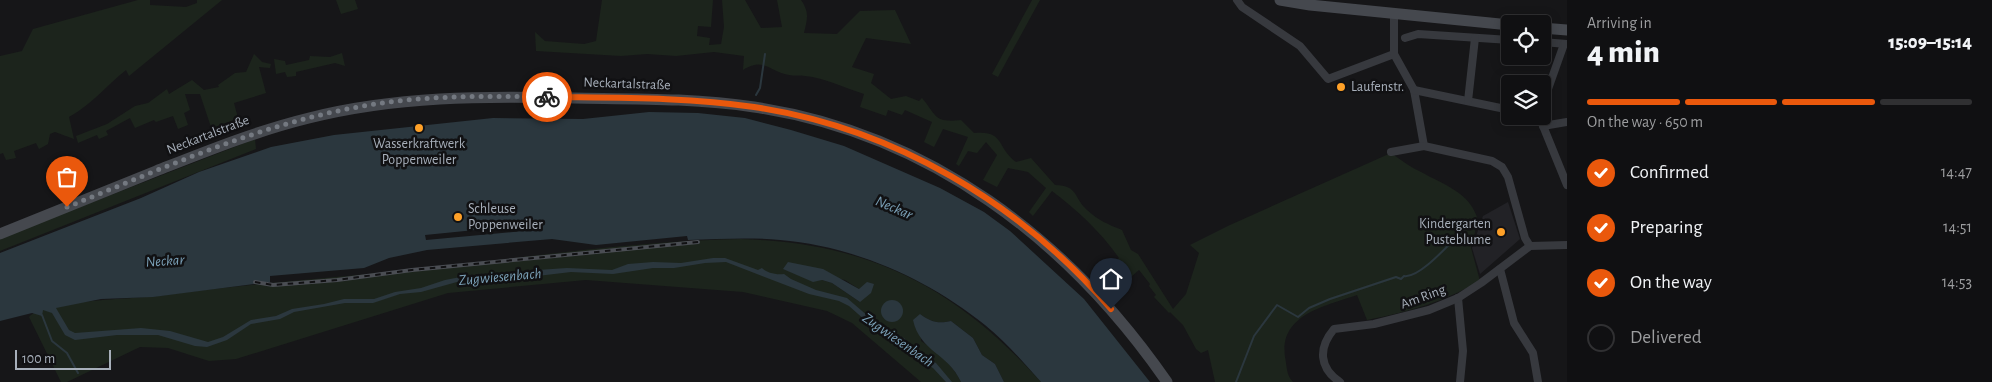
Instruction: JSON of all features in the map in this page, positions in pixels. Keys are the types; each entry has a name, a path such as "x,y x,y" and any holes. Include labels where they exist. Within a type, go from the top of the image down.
{"main road":[{"path":"1281,0 1394,14 1501,24"},
{"path":"1551,29 1567,30"},
{"name":"Neckartalstraße","path":"0,234 236,140 278,126 357,107 446,97 633,98 711,102 795,115 867,136 940,169 985,197 1026,226 1063,258 1131,333 1167,382"}],"street":[{"path":"1237,0 1242,7 1300,46 1328,79 1394,54"},
{"path":"1394,14 1394,54 1414,90 1424,146"},
{"path":"1405,38 1418,34 1501,39"},
{"path":"1468,101 1475,38"},
{"path":"1551,43 1565,44 1551,82"},
{"path":"1414,90 1501,108"},
{"path":"1567,122 1543,126 1567,185"},
{"path":"1391,152 1424,146 1484,159 1502,167 1508,176 1525,238 1530,246 1567,245"},
{"name":"Am Ring","path":"1340,382 1331,376 1322,357 1324,344 1334,330 1397,319 1429,310 1458,298 1530,246"},
{"path":"1500,269 1514,323 1533,353 1538,382"},
{"path":"1458,298 1463,351 1460,382"}],"shaded area":[{"path":"138,0 150,0 150,5 186,7 197,3 197,0 222,0 129,76 126,70 92,101 69,117 74,139 55,132 50,134 48,144 39,149 36,143 14,151 16,158 6,160 3,153 0,154 0,56 22,51 33,29"},
{"path":"336,0 355,0 358,9 341,14"},
{"path":"602,0 713,0 711,27 698,26 697,36 710,38 709,45 721,44 724,27 722,0 745,0 761,28 782,27 777,0 801,0 807,12 804,33 837,34 860,11 895,10 911,44 866,38 852,67 874,74 871,83 891,99 906,96 919,101 922,98 937,117 952,121 961,120 974,133 991,134 996,137 1005,151 1016,162 1031,158 1055,185 1072,190 1091,214 1122,230 1131,250 1138,254 1173,309 1186,294 1199,253 1190,245 1230,225 1391,153 1413,168 1455,190 1463,196 1474,210 1478,220 1471,248 1480,281 1466,289 1425,305 1367,320 1357,295 1332,303 1307,314 1297,321 1289,331 1285,342 1285,357 1287,370 1293,382 1215,382 1208,350 1201,353 1196,349 1183,325 1154,297 1156,295 1149,286 1150,284 1139,270 1124,283 1117,276 1120,272 1113,264 1119,258 1096,230 1071,206 1052,191 1033,216 1029,212 1046,188 1028,172 1008,168 997,187 983,180 997,155 986,142 977,153 968,151 959,166 956,164 968,137 943,129 934,147 924,142 932,122 905,110 902,115 888,110 886,116 860,107 864,94 820,79 789,75 762,65 750,66 743,70 744,56 714,52 676,56 647,54 621,56 536,51 535,32 545,41 584,44 596,41"},
{"path":"1032,0 1040,0 998,77 992,74"},
{"path":"342,53 345,66 335,63 296,72 296,76 287,77 285,72 276,74 274,59 285,61 286,65 309,60 310,56 330,57"},
{"path":"254,54 262,62 271,64 270,68 259,67 266,93 234,103 239,122 225,128 226,132 214,136 200,94 185,94 190,110 184,113 188,125 178,129 173,116 156,122 154,120 135,128 130,118 106,131 108,135 99,139 97,135 78,143 76,136 107,124 135,106 148,103 167,89 169,94 192,80 204,90 219,87 218,85 235,73 246,72"},
{"path":"255,139 256,149 0,251 0,238"},
{"path":"1508,202 1520,239 1480,274 1472,248 1483,216"},
{"path":"741,239 788,242 831,250 870,261 908,276 943,296 976,320 1009,349 1041,382 1004,382 995,364 982,355 973,338 951,321 935,322 920,314 921,341 944,359 954,370 961,382 921,382 852,323 827,311 743,292 586,280 448,293 236,359 209,361 168,348 140,347 67,382 61,382 29,317 38,311 52,307 90,301 158,296 615,247 699,240","holes":["784,269 845,280 859,289 860,302 832,283 822,280 813,281"]}],"water":[{"path":"649,112 698,113 745,118 844,146 940,188 984,212 1010,231 1084,299 1150,382 1041,382 1007,345 985,325 963,308 915,279 862,257 835,249 808,243 769,239 688,240 687,236 596,245 552,239 427,250 389,258 364,268 270,276 270,282 153,297 101,299 56,308 69,330 75,333 141,328 170,331 208,342 223,337 251,320 276,316 292,309 344,299 374,299 395,292 421,288 445,280 471,275 492,277 523,271 567,268 612,270 628,264 653,262 681,263 725,258 758,270 762,268 772,273 784,274 816,290 847,298 884,330 904,338 918,353 936,363 952,382 946,382 933,368 912,354 905,344 883,336 849,306 839,301 809,294 726,262 674,268 653,268 613,274 571,272 488,282 464,280 421,292 400,294 373,303 345,303 294,312 280,319 251,324 227,340 207,347 195,346 158,335 117,335 75,340 65,335 52,313 43,310 42,316 32,313 0,321 0,253 141,198 199,172 271,147 334,135 493,118 583,119","holes":["534,224 534,230 426,240 425,235"]},
{"path":"788,262 823,269 859,289 867,282 874,284 871,293 860,302 832,283 822,280 813,282 783,269"},
{"path":"892,300 900,303 903,311 900,319 892,322 884,319 881,311 884,303"},
{"path":"920,314 935,322 951,321 973,338 982,355 995,364 1004,382 961,382 949,365 928,346 917,331 913,320"}],"waterway":[{"path":"756,95 760,88 765,54"},
{"path":"1236,382 1254,336 1277,305 1298,317 1309,308 1330,299 1396,277 1401,279 1404,276 1412,275 1430,263 1474,220"},
{"path":"42,315 52,341 67,353 78,373"}],"railway":[{"path":"255,282 273,285 337,280 412,270 698,242"}],"way so far":[{"path":"67,207 236,140 312,117 395,101 446,97 547,97"}],"place":[{"name":"Laufenstr.","path":"1341,87"},
{"name":"Wasserkraftwerk Poppenweiler","path":"419,128"},
{"name":"Schleuse Poppenweiler","path":"458,217"},
{"name":"Kindergarten Pusteblume","path":"1501,232"}],"route":[{"path":"547,97 711,102 755,107 842,127 867,136 940,169 963,182 1026,226 1063,258 1111,309"}],"water label":[{"name":"Neckar","path":"894,208"},
{"name":"Neckar","path":"165,261"},
{"name":"Zugwiesenbach","path":"500,277"},
{"name":"Zugwiesenbach","path":"898,340"}]}
